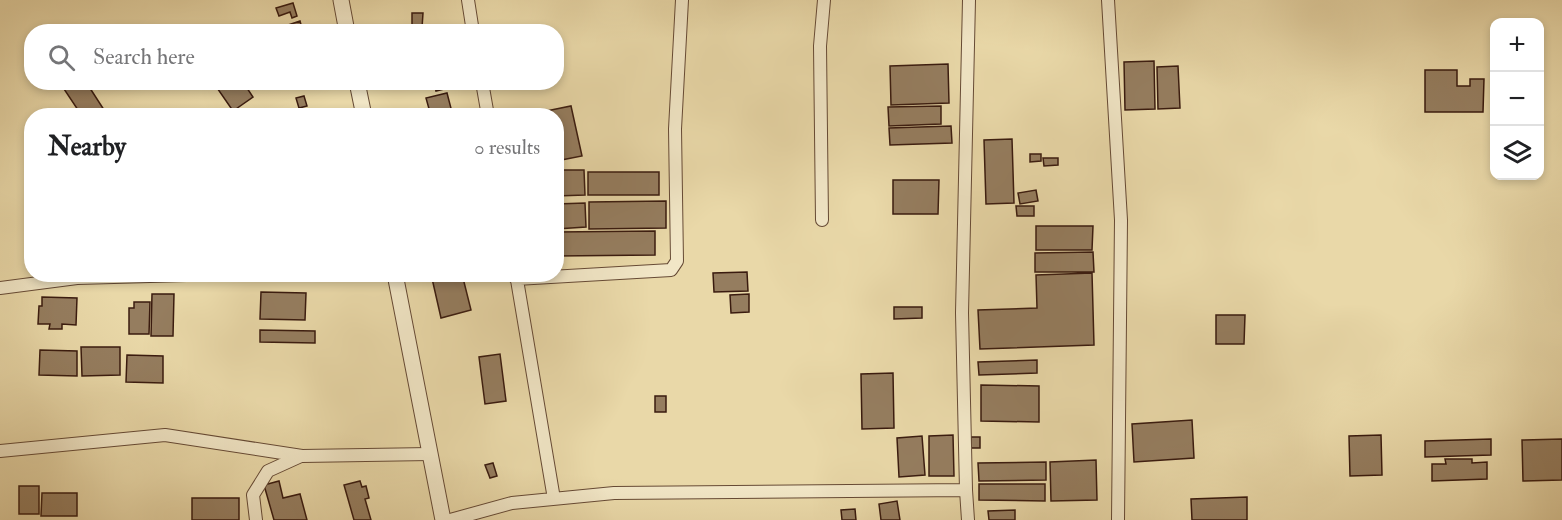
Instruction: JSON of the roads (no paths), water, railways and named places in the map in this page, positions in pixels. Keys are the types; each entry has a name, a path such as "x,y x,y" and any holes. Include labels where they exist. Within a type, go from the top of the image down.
{"street":[{"path":"341,0 346,24"},
{"path":"468,0 472,24"},
{"path":"564,275 671,270 677,261 675,129 682,0"},
{"path":"822,220 820,46 824,0"},
{"path":"968,520 962,313 969,0"},
{"path":"1108,0 1121,220 1118,520"},
{"path":"359,90 362,108"},
{"path":"483,90 487,108"},
{"path":"0,288 46,282"},
{"path":"398,282 443,520"},
{"path":"517,282 554,499"},
{"path":"0,451 165,435 302,456 430,454"},
{"path":"256,520 253,495 268,471 302,456"},
{"path":"450,520 512,503 614,493 966,490"}]}
